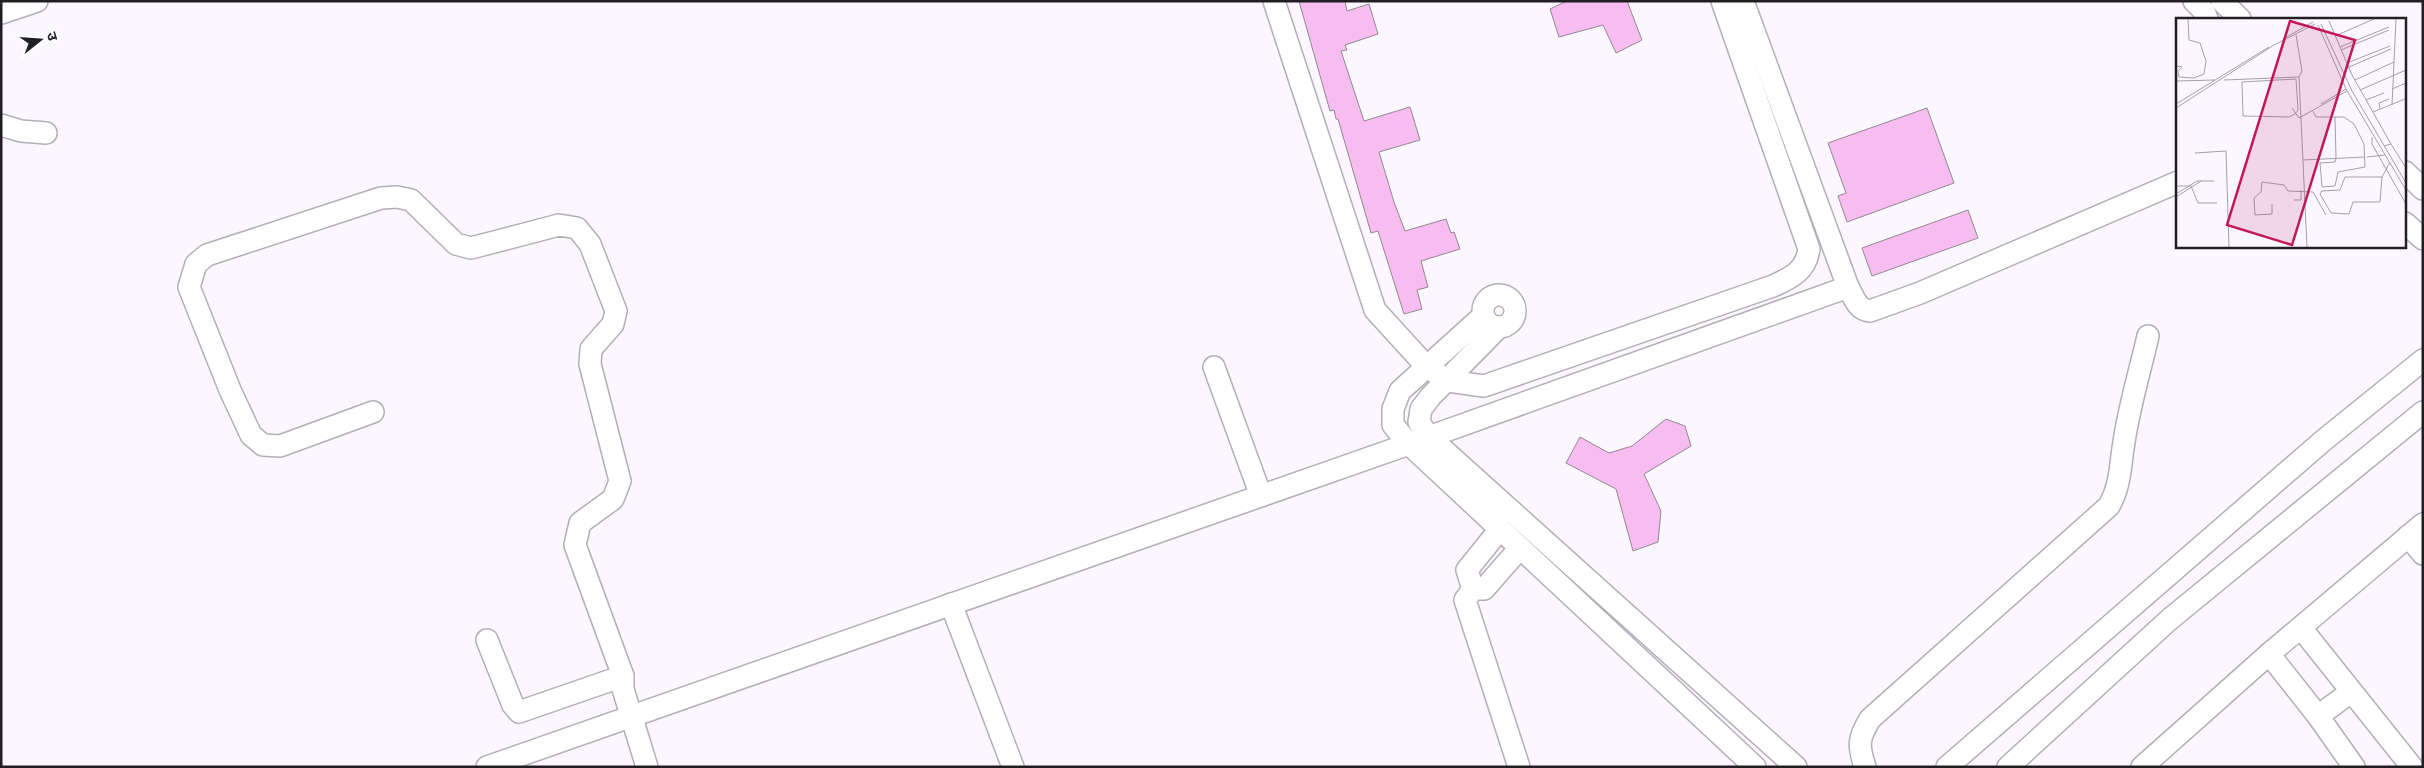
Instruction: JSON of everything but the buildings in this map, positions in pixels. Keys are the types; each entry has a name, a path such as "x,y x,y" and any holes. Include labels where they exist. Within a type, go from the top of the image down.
{"street":[{"path":"1,13 38,1"},
{"path":"1274,1 1375,310 1427,367 1448,381 1484,386 1773,286 1792,277 1803,268 1808,259 1809,249 1722,1"},
{"path":"1743,1 1848,287 1859,307 1864,310 1870,311 1920,293 2176,183"},
{"path":"2194,1 2204,11 2207,18"},
{"path":"2222,1 2239,18"},
{"path":"1,125 21,131 46,133"},
{"path":"2406,167 2423,167"},
{"path":"2406,173 2423,188"},
{"path":"373,412 280,446 263,445 251,434 230,390 189,287 196,264 207,255 381,198 397,197 411,200 456,244 471,248 559,225 577,228 590,244 616,311 613,324 591,349 590,364 620,481 613,499 580,523 575,545 623,678 623,689 636,714 647,767"},
{"path":"2406,224 2423,239"},
{"path":"487,767 1261,496 1848,287"},
{"path":"1755,767 1500,529 1419,440 1421,409 1431,396 1448,381 1491,322 1427,367 1400,391 1393,409 1393,425 1419,440 1796,767"},
{"path":"1866,767 1859,749 1861,734 1870,719 2109,506 2117,492 2124,441 2148,336"},
{"path":"1947,767 2324,440 2423,360"},
{"path":"1214,367 1261,496"},
{"path":"2008,767 2170,619 2423,412"},
{"path":"1473,589 1467,570 1500,529"},
{"path":"2148,765 2269,654 2415,530 2423,554"},
{"path":"1473,589 1484,589 1520,548"},
{"path":"1473,589 1465,600 1519,767"},
{"path":"950,604 1013,767"},
{"path":"2301,628 2412,767"},
{"path":"487,640 513,705 519,712 623,678"},
{"path":"2269,654 2318,716 2354,767"},
{"path":"2318,716 2351,692"}]}
